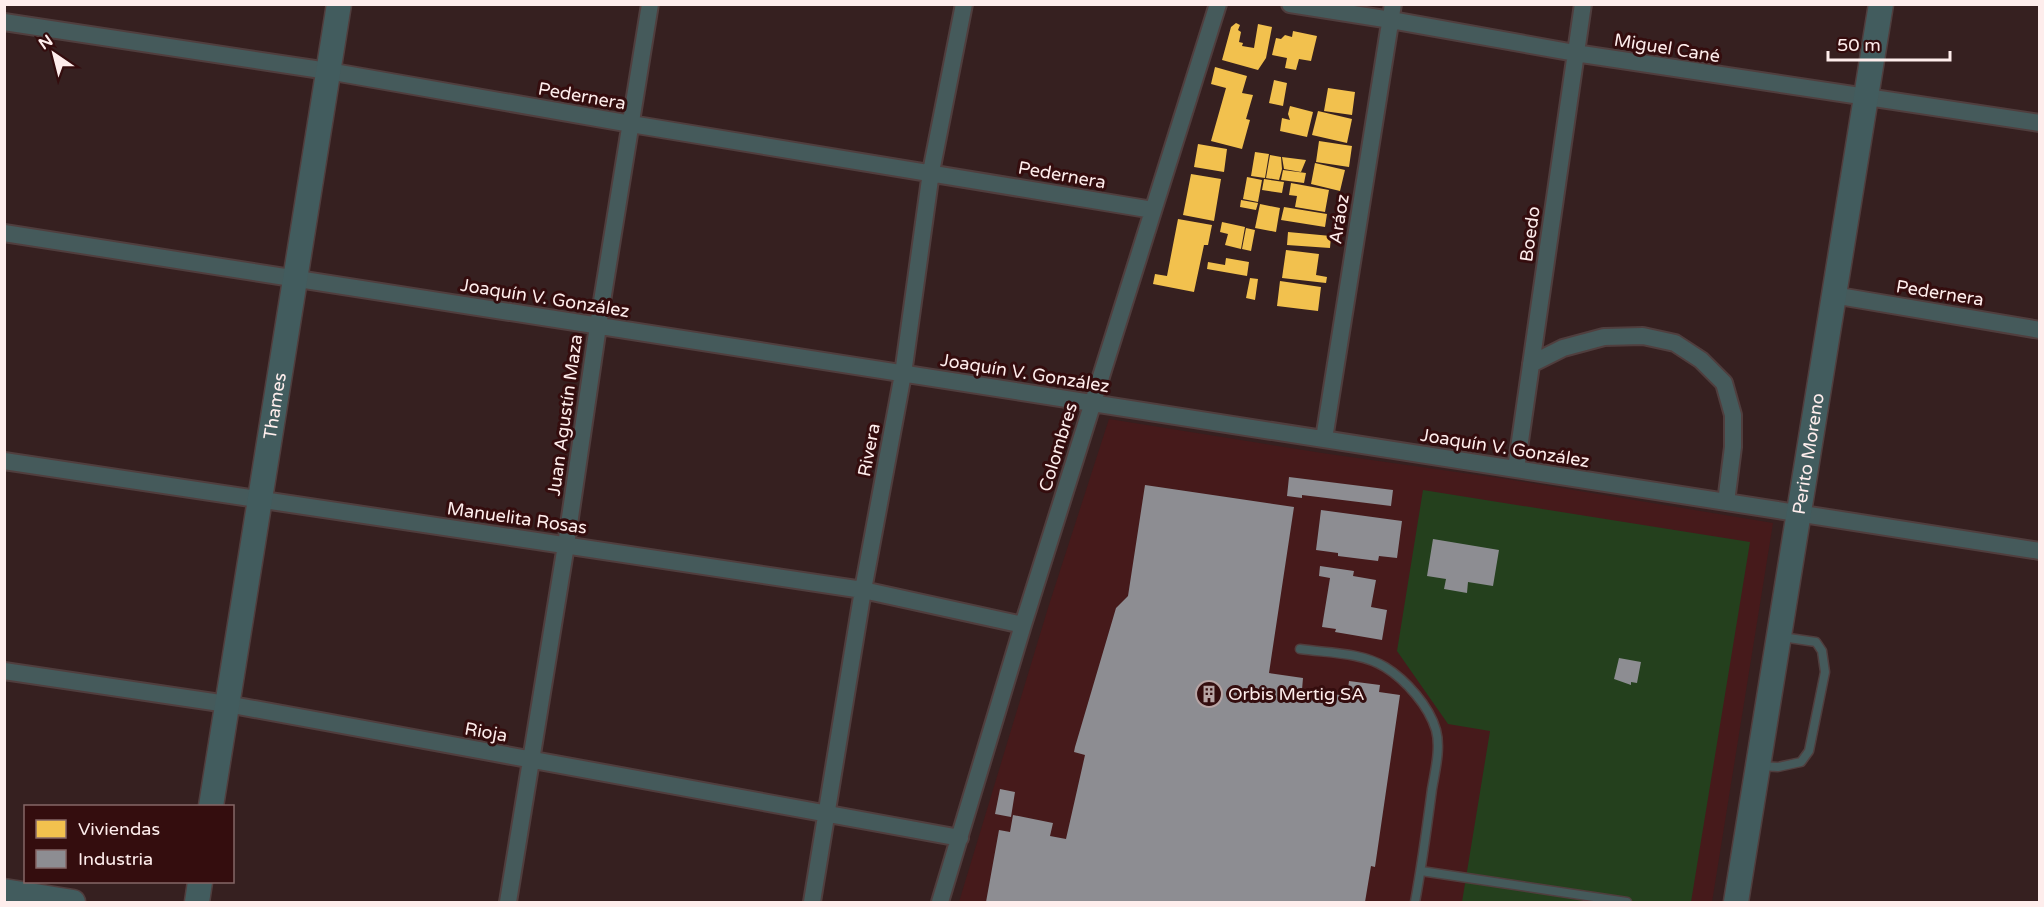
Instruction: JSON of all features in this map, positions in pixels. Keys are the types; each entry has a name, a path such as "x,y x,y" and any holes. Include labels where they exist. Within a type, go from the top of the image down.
{"street":[{"name":"Thames","path":"212,805 339,4"},
{"name":"Juan Agustín Maza","path":"508,903 650,4"},
{"name":"Rivera","path":"812,903 863,591 903,374 932,172 964,4"},
{"name":"Colombres","path":"940,903 1023,625 1218,4"},
{"name":"Miguel Cané","path":"1290,4 1392,12 1575,53 2040,123"},
{"name":"Boedo","path":"1516,469 1583,4"},
{"name":"Perito Moreno","path":"1736,903 1881,4"},
{"name":"Aráoz","path":"1324,439 1392,12"},
{"name":"Pedernera","path":"4,22 328,71 631,124 1153,210"},
{"name":"Joaquín V. González","path":"4,233 2040,551"},
{"name":"Pedernera","path":"1833,295 2040,330"},
{"path":"1532,364 1563,348 1604,337 1643,336 1675,343 1701,360 1724,383 1733,415 1733,447 1726,502"},
{"name":"Manuelita Rosas","path":"4,461 863,591 1023,625"},
{"name":"Rioja","path":"4,671 227,704 960,838"},
{"path":"197,903 200,883"},
{"path":"4,891 73,903"}],"lane":[{"path":"1758,766 1778,767 1801,762 1809,751 1825,672 1822,651 1816,642 1779,636"},
{"path":"1300,649 1356,656 1384,666 1406,684 1427,711 1436,731 1437,753 1415,903"},
{"path":"1421,871 1627,903"}],"shaded area":[{"path":"1109,419 1322,453 1513,480 1773,523 1712,902 959,902 1048,608"}],"green space":[{"path":"1423,490 1750,542 1691,902 1462,902 1490,731 1448,724 1397,651"}],"building: Viviendas":[{"path":"1236,23 1240,25 1239,42 1243,43 1242,46 1254,48 1258,24 1272,27 1266,58 1258,70 1222,60 1231,27"},
{"path":"1293,31 1317,36 1311,61 1299,59 1296,70 1285,68 1287,58 1272,55 1276,38 1281,39 1285,35 1292,37"},
{"path":"1215,67 1247,76 1242,93 1253,95 1246,119 1250,120 1242,149 1211,141 1226,88 1211,84"},
{"path":"1274,80 1287,83 1283,106 1269,103"},
{"path":"1328,88 1355,92 1352,115 1324,111"},
{"path":"1290,106 1313,112 1307,137 1280,131 1282,118 1290,120 1288,114"},
{"path":"1318,111 1352,119 1347,143 1312,135"},
{"path":"1319,141 1352,146 1349,167 1316,162"},
{"path":"1198,144 1227,149 1224,172 1194,167"},
{"path":"1255,152 1269,154 1265,178 1251,176"},
{"path":"1270,155 1281,157 1282,169 1279,180 1266,178"},
{"path":"1282,157 1306,160 1301,172 1284,169"},
{"path":"1315,163 1345,170 1340,191 1311,184"},
{"path":"1283,170 1306,173 1304,183 1281,180"},
{"path":"1191,174 1221,179 1214,221 1183,215"},
{"path":"1247,177 1262,180 1258,202 1243,199"},
{"path":"1264,179 1284,182 1282,193 1262,190"},
{"path":"1291,183 1329,190 1325,212 1295,207 1297,196 1289,195"},
{"path":"1241,200 1258,203 1256,210 1240,207"},
{"path":"1260,204 1280,208 1276,232 1255,228"},
{"path":"1284,207 1327,214 1325,227 1281,220"},
{"path":"1178,219 1212,225 1208,245 1204,245 1194,292 1153,284 1155,274 1167,276"},
{"path":"1222,222 1245,227 1241,249 1225,245 1228,234 1220,232"},
{"path":"1246,228 1255,230 1251,251 1242,249"},
{"path":"1288,232 1331,236 1330,248 1287,245"},
{"path":"1286,250 1319,254 1316,275 1327,277 1326,283 1282,278"},
{"path":"1226,258 1249,262 1247,276 1207,269 1208,262 1225,265"},
{"path":"1250,278 1258,279 1255,300 1246,298"},
{"path":"1280,281 1321,287 1318,311 1277,306"}],"building: Industria":[{"path":"1289,477 1393,490 1391,506 1302,495 1302,498 1287,496"},
{"name":"Orbis Mertig SA","path":"1145,485 1294,507 1269,673 1303,678 1302,690 1347,696 1349,681 1380,685 1379,692 1400,695 1375,867 1371,866 1365,902 986,902 999,830 1010,832 1013,815 1053,823 1050,836 1066,839 1085,755 1074,752 1075,747 1116,608 1128,596"},
{"path":"1321,510 1402,521 1397,558 1379,556 1378,561 1338,556 1338,553 1316,550"},
{"path":"1433,539 1499,550 1493,586 1468,582 1467,593 1444,589 1446,579 1427,576"},
{"path":"1320,566 1354,571 1353,576 1376,580 1371,607 1387,610 1382,640 1335,632 1336,629 1322,627 1330,578 1319,576"},
{"path":"1619,658 1641,662 1637,683 1631,682 1631,685 1614,679"},
{"path":"1000,789 1015,792 1011,817 995,814"}],"place":[{"name":"Orbis Mertig SA","path":"1209,694"}]}
